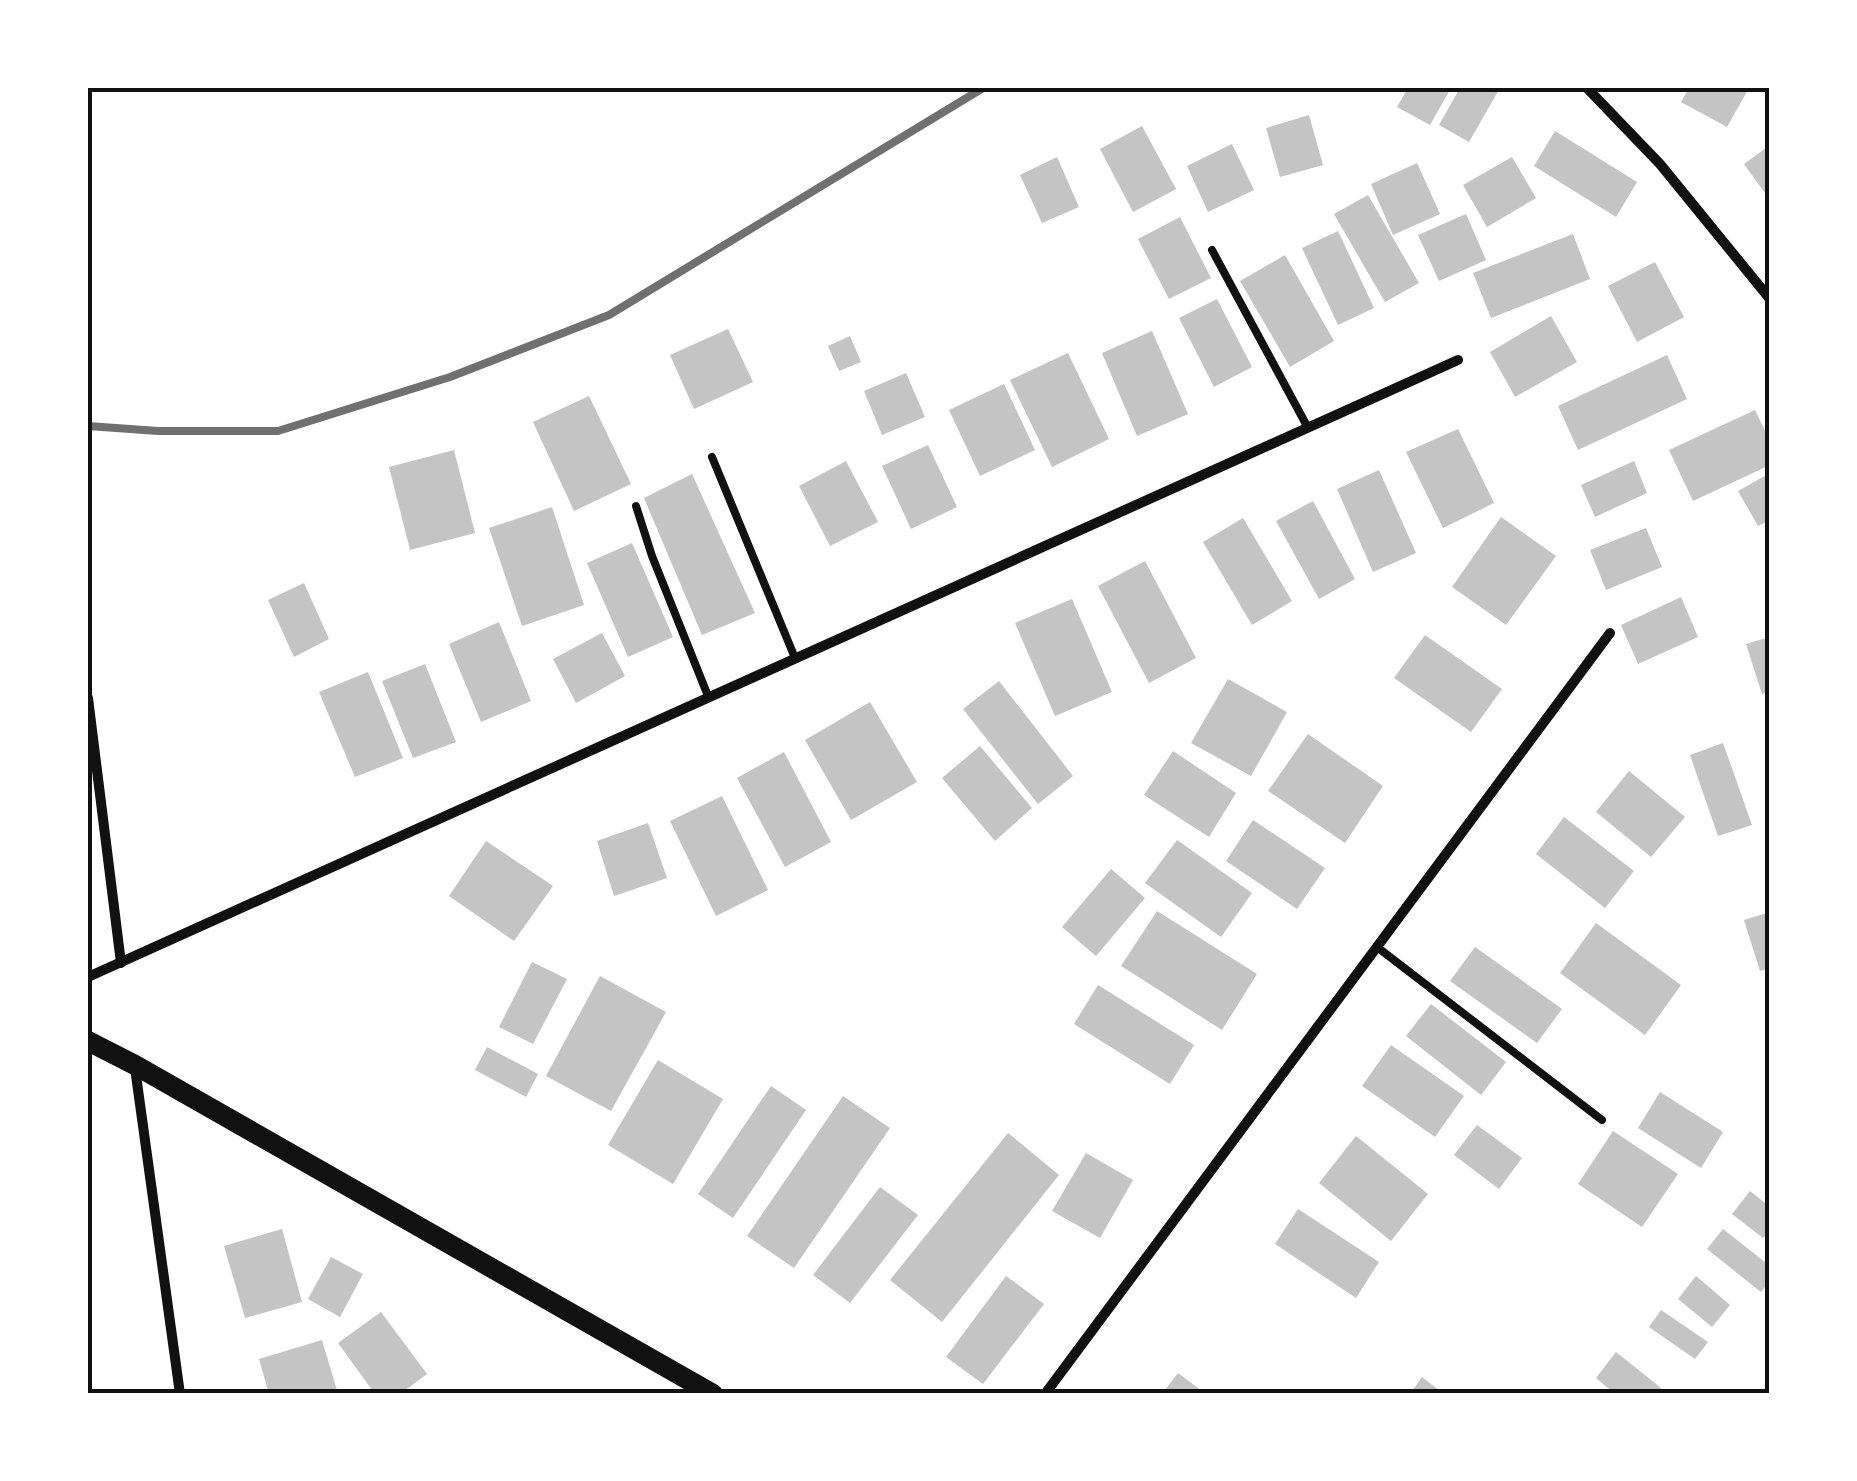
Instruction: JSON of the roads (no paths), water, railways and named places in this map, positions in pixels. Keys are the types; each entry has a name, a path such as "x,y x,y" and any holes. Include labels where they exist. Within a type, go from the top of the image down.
{"main road":[{"path":"88,1042 135,1064 713,1394"}],"street":[{"path":"1587,88 1660,164 1770,298"},
{"path":"88,978 1458,360"},
{"path":"1045,1394 1610,633"},
{"path":"88,698 121,963"},
{"path":"135,1064 180,1394"}],"lane":[{"path":"1212,250 1308,428"},
{"path":"712,457 795,658"},
{"path":"636,506 708,696"},
{"path":"1377,947 1602,1120"}],"railway":[{"path":"88,426 158,431 278,431 450,377 609,315 983,88"}]}
